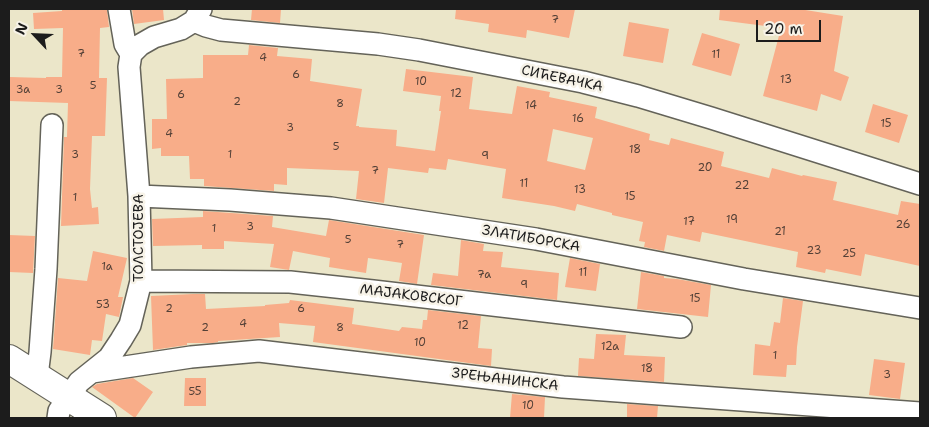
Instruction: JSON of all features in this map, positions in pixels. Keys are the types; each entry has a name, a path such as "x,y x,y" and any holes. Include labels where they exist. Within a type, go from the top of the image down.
{"street":[{"name":"ТОЛСТОЈЕВА","path":"63,407 78,382 109,358 130,325 141,281 140,196 129,67 131,54 125,44 119,9"},
{"path":"131,54 140,45 154,37 181,29 197,15"},
{"name":"СИЋЕВАЧКА","path":"197,15 206,26 221,30 378,44 419,50 582,82 638,96 711,118 920,184"},
{"path":"36,376 40,352 46,269 52,126"},
{"name":"ЗЛАТИБОРСКА","path":"140,196 230,200 331,208 536,239 744,279 920,308"},
{"name":"МАЈАКОВСКОГ","path":"141,281 290,282 681,327"},
{"name":"ЗРЕЊАНИНСКА","path":"92,372 191,357 259,351 563,387 920,413"},
{"path":"9,359 36,376 63,407 102,418"}],"building":[{"path":"62,9 107,9 109,27 100,28 99,78 107,78 105,136 92,136 90,189 92,208 98,207 99,224 61,226 64,137 67,137 68,103 9,101 9,77 62,77 63,28 34,29 33,13 62,11"},
{"path":"132,9 163,9 164,20 134,24"},
{"path":"252,9 281,9 280,23 251,20"},
{"path":"456,9 575,9 569,38 527,30 526,38 488,32 489,24 455,19"},
{"path":"720,9 799,9 843,16 834,71 849,77 841,101 821,94 817,111 763,96 781,28 719,20"},
{"path":"629,22 669,29 663,63 623,56"},
{"path":"702,33 740,44 731,76 692,65"},
{"path":"249,45 278,48 277,56 312,59 310,81 362,89 356,126 397,130 396,146 435,151 441,111 439,111 441,96 403,91 406,69 473,77 469,109 512,114 517,86 550,92 549,97 597,107 595,118 650,134 649,140 669,145 671,138 724,152 721,166 769,178 772,168 802,176 837,182 833,200 898,215 901,201 920,204 920,266 865,254 861,276 826,269 825,273 796,267 798,252 702,232 700,242 667,235 664,251 644,247 645,242 639,241 643,222 577,204 575,211 502,198 506,169 448,159 446,170 429,168 428,173 388,168 384,203 356,199 359,171 287,168 287,185 274,184 274,191 204,186 204,179 190,179 189,156 161,156 161,148 152,149 152,119 167,119 166,79 203,78 203,55 248,55","holes":["553,129 593,138 585,170 547,161"]},
{"path":"873,104 908,115 899,143 865,132"},
{"path":"203,211 273,216 272,227 326,236 329,220 424,235 417,284 399,281 402,263 368,258 366,273 329,267 330,258 293,251 289,270 270,267 274,244 224,241 224,249 202,249 202,245 153,246 152,219 203,217"},
{"path":"9,235 35,236 33,273 9,272"},
{"path":"461,240 484,244 483,251 503,252 501,267 559,273 557,300 431,285 433,273 458,276"},
{"path":"93,251 127,258 118,297 123,297 119,317 106,314 102,341 92,340 90,355 53,349 58,278 87,281"},
{"path":"570,258 600,264 596,291 565,287"},
{"path":"641,272 664,276 664,278 711,285 708,317 637,309"},
{"path":"205,294 206,309 265,306 289,303 290,300 354,308 352,324 399,331 402,327 422,329 423,320 427,320 428,310 481,316 478,348 492,349 491,366 313,342 315,326 279,323 280,337 218,341 213,343 187,343 187,345 153,350 151,296"},
{"path":"783,298 803,301 796,365 787,365 786,377 753,375 755,344 770,346 774,322 780,323"},
{"path":"596,334 626,335 624,355 665,357 664,382 578,376 579,358 594,359"},
{"path":"874,359 905,363 900,399 869,395"},
{"path":"133,378 153,392 135,418 92,387 97,384"},
{"path":"185,378 206,378 206,406 184,406"},
{"path":"512,394 545,397 544,418 510,418"},
{"path":"627,404 658,406 657,418 627,418"}]}
